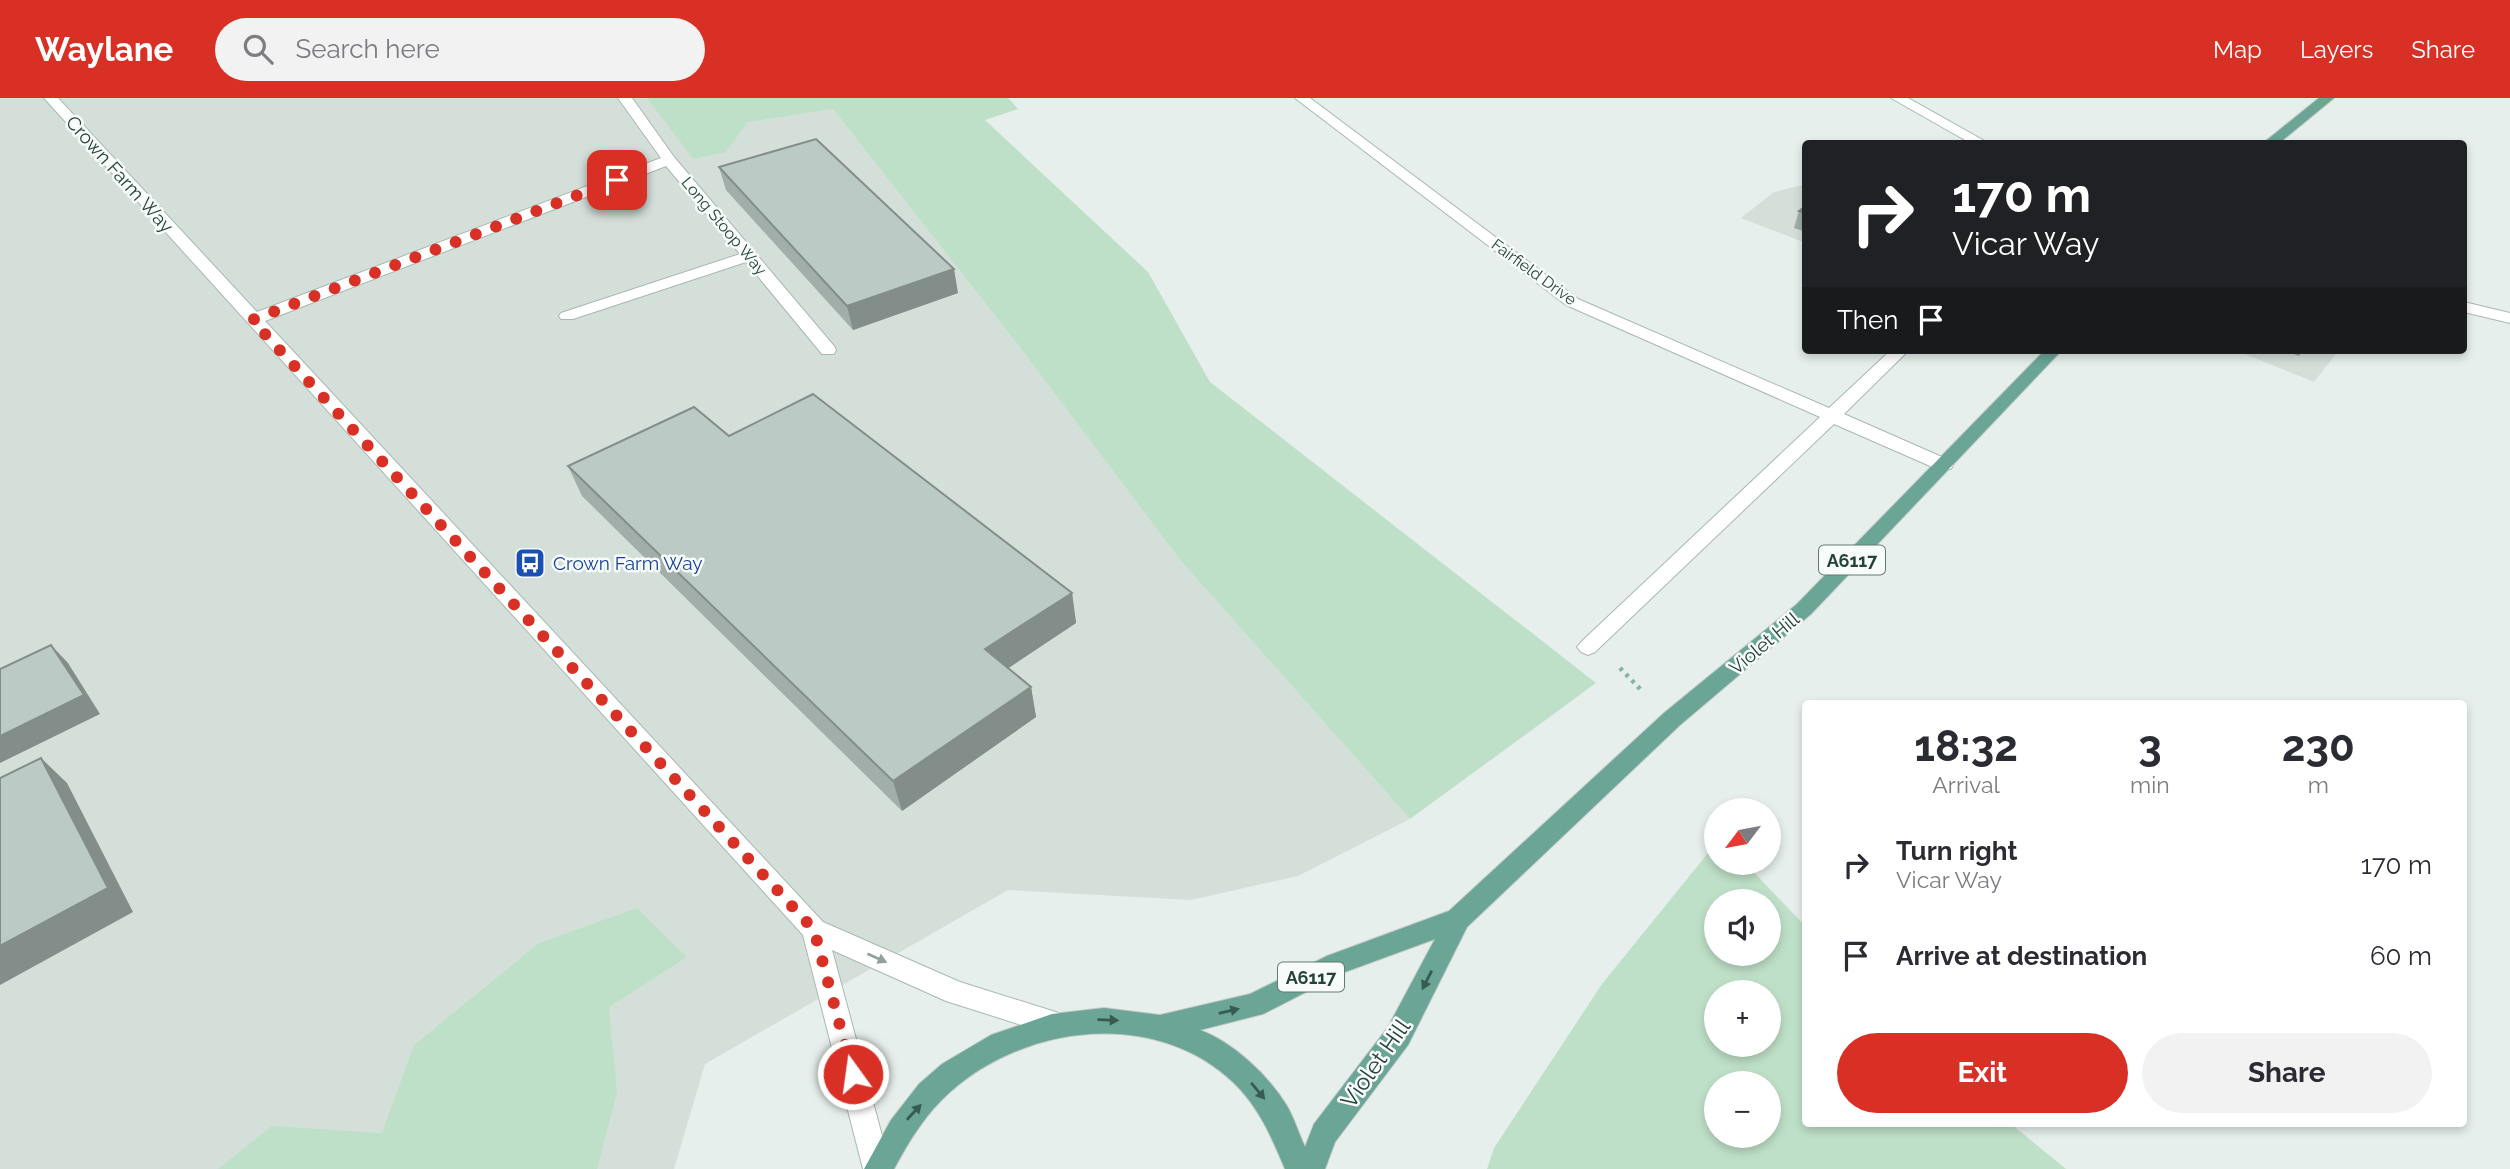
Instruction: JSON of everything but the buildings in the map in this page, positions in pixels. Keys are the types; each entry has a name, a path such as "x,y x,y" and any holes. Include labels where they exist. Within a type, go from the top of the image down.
{"main road":[{"path":"2274,140 2327,98"},
{"name":"Violet Hill","path":"1311,1169 1324,1133 1398,1036 1458,919 1672,719 1804,609 2050,354"},
{"name":"Violet Hill","path":"1162,1027 1254,1005 1336,964 1458,919"},
{"name":"A6117","path":"878,1169 902,1124 950,1074 1000,1042 1053,1023 1109,1019 1162,1027 1195,1040 1227,1059 1254,1084 1277,1113 1294,1148 1300,1169"}],"street":[{"name":"Crown Farm Way","path":"51,98 814,930 955,993 1053,1023"},
{"name":"Long Stoop Way","path":"625,98 669,160 828,350"},
{"name":"Fairfield Drive","path":"1302,98 1572,302 1944,465"},
{"path":"1898,98 1976,140"},
{"path":"252,320 669,160"},
{"path":"567,316 750,257"},
{"path":"2467,308 2510,318"},
{"path":"1588,647 1897,354"},
{"name":"Crown Farm Way","path":"814,930 878,1169"}],"path":[{"path":"1617,665 1639,688"}],"shaded area":[{"path":"0,98 836,98 833,109 1018,345 1180,560 1410,819 1298,876 1191,900 1008,890 705,1064 674,1169 0,1169"},
{"path":"1802,185 1802,241 1741,218 1774,192"},
{"path":"2245,354 2336,354 2314,382"}],"green space":[{"path":"647,98 1008,98 1018,109 985,120 1148,272 1210,382 1596,683 1410,819 1180,560 1018,345 833,109 748,122 726,152 693,159"},
{"path":"1704,858 1704,875 1756,875 1770,889 1704,889 1704,966 1781,966 1781,901 1802,923 1802,1127 2015,1127 2066,1169 1487,1169 1494,1148 1602,984"},
{"path":"637,908 687,957 609,1007 617,1093 597,1169 218,1169 272,1126 382,1133 414,1045 539,943"}],"place":[{"name":"Crown Farm Way","path":"530,563"}],"route":[{"path":"617,180 252,320 814,930 853,1074"}]}
